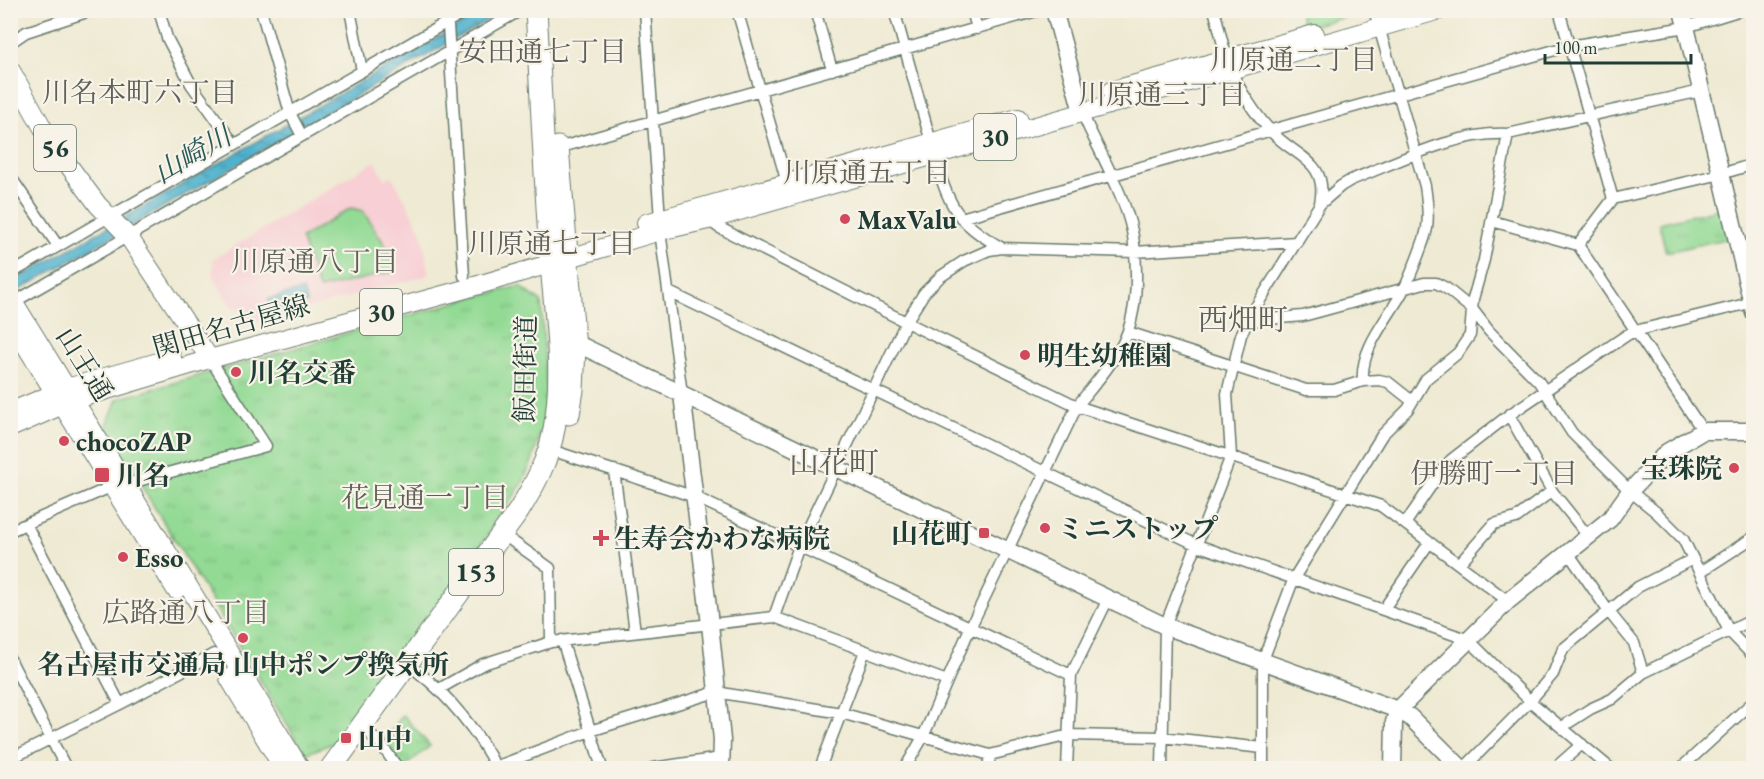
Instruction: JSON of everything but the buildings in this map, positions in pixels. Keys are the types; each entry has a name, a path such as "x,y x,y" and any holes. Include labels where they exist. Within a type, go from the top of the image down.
{"highway":[{"name":"飯田街道","path":"348,768 512,541 544,492 560,453 573,390 566,348 536,10"},
{"name":"飯田街道","path":"548,10 558,148 558,254"},
{"name":"飯田街道","path":"331,768 482,563 518,512 536,480 554,431 566,348"}],"main road":[{"name":"関田名古屋線","path":"10,412 465,276 558,254 1230,65 1398,10"},
{"name":"関田名古屋線","path":"1376,18 1440,10"},
{"name":"56","path":"10,69 49,139 98,205 127,235 207,354"},
{"name":"関田名古屋線","path":"660,225 708,220 789,189"},
{"name":"関田名古屋線","path":"207,354 465,289 558,254"},
{"name":"山王通","path":"13,300 64,396"},
{"name":"山王通","path":"10,320 64,396 300,768"},
{"name":"関田名古屋線","path":"10,428 64,396"},
{"name":"山王通","path":"120,485 214,654 284,768"}],"street":[{"path":"10,43 26,32 93,10"},
{"path":"159,10 167,38 191,84 234,144"},
{"path":"261,10 290,113 302,136"},
{"path":"350,10 362,71"},
{"path":"447,10 465,276"},
{"path":"10,274 111,218 234,144 468,10"},
{"path":"13,300 521,10"},
{"path":"645,10 660,225 695,497 722,740 721,763 653,768"},
{"path":"737,10 789,189"},
{"path":"815,10 832,70"},
{"path":"894,10 951,206 976,233 1002,248"},
{"path":"972,10 977,28"},
{"path":"558,148 1040,10"},
{"path":"905,768 923,737 970,628 1077,406 1102,375 1128,332 1134,302 1136,279 1134,244 1126,212 1081,106 1054,10"},
{"path":"1214,10 1235,80 1270,130 1306,158 1317,170 1323,189 1320,204"},
{"path":"1559,10 1613,199"},
{"path":"961,218 1569,46 1684,19 1741,10"},
{"path":"1363,381 1368,349 1405,287 1426,229 1425,186 1376,18"},
{"path":"1405,524 1451,460 1509,415 1635,331 1753,305 1684,19"},
{"path":"1162,768 1165,626 1231,456 1227,394 1238,346 1247,321 1320,204 1341,186 1415,155 1463,139 1508,134 1701,91"},
{"path":"1263,768 1263,660 1294,578 1382,435 1408,410 1426,379 1458,353 1466,342 1472,326 1473,299 1484,260 1508,134"},
{"path":"1578,245 1613,199 1754,164"},
{"path":"10,176 58,246"},
{"path":"708,220 906,322 1077,406 1381,506 1508,601"},
{"path":"1491,221 1578,245 1703,431"},
{"path":"774,617 799,546 906,322 924,294 940,277 975,256 1002,248 1134,252 1297,242"},
{"path":"1247,321 1303,316 1430,282 1446,288 1473,310 1489,331 1546,391 1572,433 1630,491 1656,512 1683,539 1730,631 1754,657"},
{"path":"669,292 1197,545 1469,640 1530,701 1610,768"},
{"path":"1128,332 1306,390 1334,390 1363,381 1379,380 1388,382 1412,401"},
{"path":"566,348 584,347 1165,626 1398,710 1410,717 1463,768 1530,701 1553,674 1563,649 1638,587 1693,559"},
{"path":"10,531 120,485 266,446 207,354"},
{"path":"1509,415 1552,491 1588,536"},
{"path":"1393,768 1394,722 1398,710 1508,601 1610,519 1630,491 1667,452 1703,431 1754,431"},
{"path":"560,453 695,497 1071,675"},
{"path":"614,470 635,632"},
{"path":"1459,564 1494,524 1516,519 1552,491"},
{"path":"26,524 120,704"},
{"path":"1700,572 1754,537"},
{"path":"512,541 550,568 557,641 602,768"},
{"path":"1383,610 1429,543"},
{"path":"1569,554 1609,612 1634,643 1643,673"},
{"path":"1068,768 1071,675 1108,599"},
{"path":"439,689 483,664 557,641 774,617 947,681"},
{"path":"1562,726 1612,699 1643,673 1754,619"},
{"path":"820,768 865,651"},
{"path":"10,759 214,654"},
{"path":"10,659 66,768"},
{"path":"418,672 439,689 461,715 495,768 590,731 716,692 841,712 990,755 1069,735 1161,737 1263,748"},
{"path":"1681,768 1754,701"},
{"path":"372,736 398,768"},
{"path":"1556,768 1582,744"},
{"path":"988,768 990,755"}],"shaded area":[{"path":"375,161 385,179 392,176 422,232 429,275 251,324 246,308 232,308 214,279 212,260"}],"green space":[{"path":"1299,10 1367,11 1304,28"},
{"path":"351,208 363,211 394,259 392,272 319,289 301,238"},
{"path":"1723,208 1730,238 1666,252 1659,223"},
{"path":"520,286 541,302 547,392 545,418 532,461 522,484 341,740 305,754 106,428 117,399"},
{"path":"403,715 430,746 403,768 384,740"}],"water":[{"name":"山崎川","path":"484,11 504,11 11,295 10,283"},
{"path":"303,290 307,303 272,313 268,299"}],"place":[{"name":"MaxValu","path":"845,219"},
{"name":"明生幼稚園","path":"1025,355"},
{"name":"川名交番","path":"236,372"},
{"name":"chocoZAP","path":"64,441"},
{"name":"宝珠院","path":"1734,468"},
{"name":"川名","path":"102,475"},
{"name":"ミニストップ","path":"1045,528"},
{"name":"山花町","path":"984,533"},
{"name":"生寿会かわな病院","path":"601,538"},
{"name":"Esso","path":"123,557"},
{"name":"名古屋市交通局 山中ポンプ換気所","path":"243,638"},
{"name":"山中","path":"346,738"}],"district":[{"name":"安田通七丁目","path":"543,51"},
{"name":"川原通二丁目","path":"1294,59"},
{"name":"川名本町六丁目","path":"140,92"},
{"name":"川原通三丁目","path":"1162,94"},
{"name":"川原通五丁目","path":"867,172"},
{"name":"川原通七丁目","path":"552,243"},
{"name":"川原通八丁目","path":"315,261"},
{"name":"西畑町","path":"1243,319"},
{"name":"山花町","path":"834,462"},
{"name":"伊勝町一丁目","path":"1494,473"},
{"name":"花見通一丁目","path":"425,497"},
{"name":"広路通八丁目","path":"186,612"}]}
